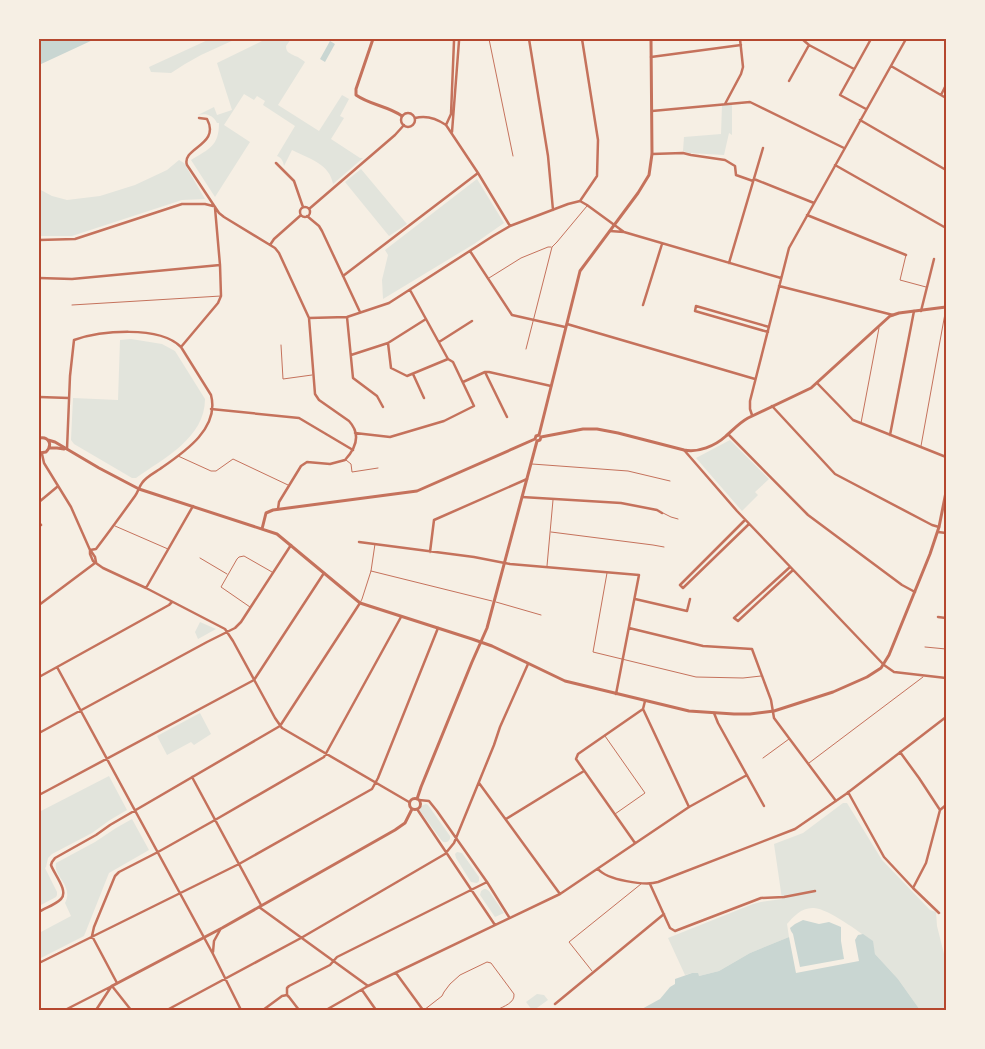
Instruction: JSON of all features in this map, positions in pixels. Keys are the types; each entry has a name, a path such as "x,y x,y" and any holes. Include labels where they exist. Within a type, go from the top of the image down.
{"street":[{"path":"373,39 356,89 356,95 402,116"},
{"path":"528,39 548,156 553,210"},
{"path":"309,318 347,317 389,303 510,226 580,201 597,176 598,167 598,140 582,39"},
{"path":"540,436 580,271 648,179 652,154 651,39"},
{"path":"725,104 743,67 740,39"},
{"path":"802,39 808,45 854,69"},
{"path":"866,109 840,95 871,39"},
{"path":"752,416 750,404 755,378 789,248 906,39"},
{"path":"446,125 451,114 454,40"},
{"path":"452,134 458,40"},
{"path":"651,57 740,45"},
{"path":"789,81 808,45"},
{"path":"891,66 946,98"},
{"path":"941,95 946,85"},
{"path":"652,111 750,102 844,148"},
{"path":"402,116 409,113 413,114 415,118"},
{"path":"402,116 401,121 408,127 412,126 415,118"},
{"path":"199,118 209,122 208,136 203,144 189,154 186,160 214,207 224,217 270,245 279,253 309,318 314,394 319,400 349,421 355,433 356,444 345,460 330,464 307,462 301,466 280,502 278,509"},
{"path":"415,118 434,118 446,125 510,226"},
{"path":"860,120 946,170"},
{"path":"303,207 309,208 396,135 404,125"},
{"path":"729,263 763,148"},
{"path":"652,154 683,153 725,160 735,166 736,175 814,202"},
{"path":"276,163 294,181 303,207 300,212 302,215"},
{"path":"835,165 946,228"},
{"path":"343,276 478,173"},
{"path":"580,201 624,232 781,278"},
{"path":"39,240 75,239 182,204 205,204 214,207"},
{"path":"181,347 222,296 214,207"},
{"path":"307,216 310,213 309,208"},
{"path":"270,245 274,239 302,215"},
{"path":"302,215 307,216 319,226 360,312"},
{"path":"807,215 906,255"},
{"path":"609,231 616,233 624,232"},
{"path":"642,305 662,244"},
{"path":"470,251 512,315 566,325 755,378"},
{"path":"921,311 934,258"},
{"path":"39,278 72,279 220,265"},
{"path":"779,286 892,315 946,307"},
{"path":"355,433 390,437 444,421 474,406 453,362 448,359 410,290"},
{"path":"768,332 695,311 696,306 769,327"},
{"path":"890,434 914,312"},
{"path":"417,809 420,805 418,800 431,761 487,628 527,480 536,436 597,429 692,452 699,451 720,441 743,420 807,390 817,383 892,315"},
{"path":"730,321 731,316"},
{"path":"347,317 353,378 377,396 384,408"},
{"path":"351,355 388,343 426,319"},
{"path":"439,342 472,321"},
{"path":"67,450 74,340 113,332 161,336 174,341 181,347 211,395 211,409 207,423 198,438 178,456 144,481 96,549 90,550"},
{"path":"388,343 391,368 407,376 448,359"},
{"path":"463,382 485,372 492,372 551,386"},
{"path":"485,372 507,417"},
{"path":"413,374 424,398"},
{"path":"817,383 853,420 946,456"},
{"path":"39,397 69,398"},
{"path":"772,406 835,474 946,533"},
{"path":"211,409 298,418 353,450"},
{"path":"728,434 808,515 902,585 915,592"},
{"path":"39,438 44,437 55,442 139,489 277,534 360,603 492,646 565,681 689,711 714,713 750,714 774,710 833,692 878,671 884,665 915,592 938,530 946,492"},
{"path":"48,440 49,448 46,452 40,453 57,486 71,507 93,560 103,568 146,588 220,626 228,632 280,726 409,802 409,806 412,809"},
{"path":"262,529 268,511 417,491 536,440"},
{"path":"49,448 67,450"},
{"path":"684,450 745,520 884,665 894,672 946,678"},
{"path":"430,552 434,520 527,480"},
{"path":"39,502 57,486"},
{"path":"522,497 622,504 657,510 662,513"},
{"path":"146,588 193,506"},
{"path":"745,520 680,585 683,588 749,524"},
{"path":"359,542 505,563 639,576 616,694"},
{"path":"39,733 235,628 291,544"},
{"path":"714,550 718,554"},
{"path":"39,605 96,562"},
{"path":"790,567 734,618 738,621 793,570"},
{"path":"696,569 699,572"},
{"path":"39,795 254,680 324,573"},
{"path":"772,583 776,586"},
{"path":"635,599 687,611 690,599"},
{"path":"753,601 756,604"},
{"path":"39,677 172,602"},
{"path":"39,912 59,901 63,895 63,890 52,870 51,865 55,858 280,726 360,603"},
{"path":"117,984 92,936 115,876 119,872 158,852 320,760 326,754 401,616"},
{"path":"938,617 946,618"},
{"path":"39,963 239,864 372,788 438,628"},
{"path":"629,628 703,646 752,649 774,710 774,718 836,801"},
{"path":"166,1010 301,938 445,854 454,843 528,664"},
{"path":"58,667 80,711 180,892 241,1010"},
{"path":"645,701 643,709 689,807"},
{"path":"635,843 576,759 578,754 643,709"},
{"path":"714,713 764,806"},
{"path":"598,868 607,876 641,884 650,884 795,829 836,801 946,718"},
{"path":"900,752 940,810"},
{"path":"506,819 584,771"},
{"path":"326,1010 368,986 560,894 689,807 747,775"},
{"path":"192,777 260,906 368,986"},
{"path":"479,783 560,894"},
{"path":"848,792 884,857 939,913"},
{"path":"409,802 412,799 429,801 456,837 509,917"},
{"path":"913,888 926,863 940,810 946,805"},
{"path":"412,809 417,809"},
{"path":"65,1010 222,928 395,830 405,823 412,809"},
{"path":"417,809 496,925"},
{"path":"299,1010 287,995 287,988 289,986 330,965 337,957 487,882"},
{"path":"650,884 670,928 676,931 750,902 764,898 784,897 815,891"},
{"path":"555,1004 664,914"},
{"path":"213,954 214,941 222,928"},
{"path":"396,973 423,1010"},
{"path":"96,1010 112,986"},
{"path":"112,986 131,1010"},
{"path":"362,990 376,1010"},
{"path":"98,993 102,1001"},
{"path":"262,1010 282,996 287,995"}],"lane":[{"path":"489,39 513,156"},
{"path":"489,278 521,258 552,247 587,205"},
{"path":"526,349 552,247"},
{"path":"906,255 900,280 927,287"},
{"path":"72,305 222,296"},
{"path":"921,446 946,307"},
{"path":"861,423 880,325"},
{"path":"281,346 283,379 313,375"},
{"path":"178,456 211,472 216,471 233,459 289,486"},
{"path":"345,460 351,464 352,472 378,468"},
{"path":"531,463 628,471 670,481"},
{"path":"547,567 553,499"},
{"path":"662,513 678,519"},
{"path":"114,525 169,549"},
{"path":"551,532 664,547"},
{"path":"360,603 371,572 375,544"},
{"path":"250,607 221,588 237,559 242,556 247,557 272,573"},
{"path":"200,558 228,574"},
{"path":"371,572 495,601 541,615"},
{"path":"607,572 593,652 696,677 743,678 762,676"},
{"path":"925,647 946,649"},
{"path":"809,764 925,675"},
{"path":"605,736 645,792 616,814"},
{"path":"763,758 790,739"},
{"path":"593,972 569,942 641,884"},
{"path":"423,1010 442,996 460,975 486,962 491,963 514,994 513,1000 497,1010"}],"shaded area":[{"path":"39,39 95,39 39,65"},
{"path":"210,39 236,39 201,55 171,73 151,72 149,67"},
{"path":"266,39 291,39 286,46 287,50 305,62 278,105 319,131 342,95 349,99 340,116 344,118 331,139 360,158 363,158 333,184 328,171 317,162 292,150 284,166 282,160 277,156 295,126 263,105 265,101 257,96 254,100 244,94 224,125 250,142 215,197 191,160 212,146 219,131 219,123 209,115 198,115 214,107 217,115 232,110 217,63"},
{"path":"330,41 335,44 325,62 320,59"},
{"path":"722,105 732,105 732,135 729,133 724,155 683,151 684,137 721,134"},
{"path":"179,160 184,163 205,199 182,200 72,236 39,236 39,189 52,196 67,200 100,196 135,185 167,170"},
{"path":"361,169 407,224 389,236 345,182"},
{"path":"477,179 504,223 474,244 383,299 382,280 388,255 385,250"},
{"path":"131,339 162,344 175,351 205,399 203,413 191,436 181,446 136,478 132,478 74,444 71,440 73,398 118,400 120,340"},
{"path":"730,440 769,479 755,492 758,495 742,511 696,458"},
{"path":"200,622 216,629 198,639 195,632"},
{"path":"200,713 211,734 194,745 191,742 167,755 157,736"},
{"path":"109,776 127,810 48,858 45,868 57,895 39,906 39,812"},
{"path":"843,803 847,803 882,860 930,910 936,912 937,926 946,962 946,1010 920,1010 898,979 875,954 872,941 828,912 814,908 795,915 787,924 789,937 750,953 719,971 699,976 692,973 685,975 668,938 753,904 782,899 774,844 803,833"},
{"path":"426,804 450,836 448,842 442,841 420,811 421,806"},
{"path":"132,819 149,850 109,873 84,936 39,959 39,933 71,916 65,903 67,891 57,873 56,863"},
{"path":"457,852 462,853 479,877 477,883 471,882 456,858 455,854"},
{"path":"484,889 489,891 504,913 495,917 480,895"},
{"path":"803,920 819,924 829,922 841,927 844,959 800,967 790,928"},
{"path":"863,934 873,941 875,954 898,979 920,1010 640,1010 660,999 675,984 675,979 692,973 698,973 699,976 719,971 750,953 789,937 796,973 859,961 855,940 858,935"},
{"path":"537,994 544,995 548,1000 532,1010 526,1002"}]}
